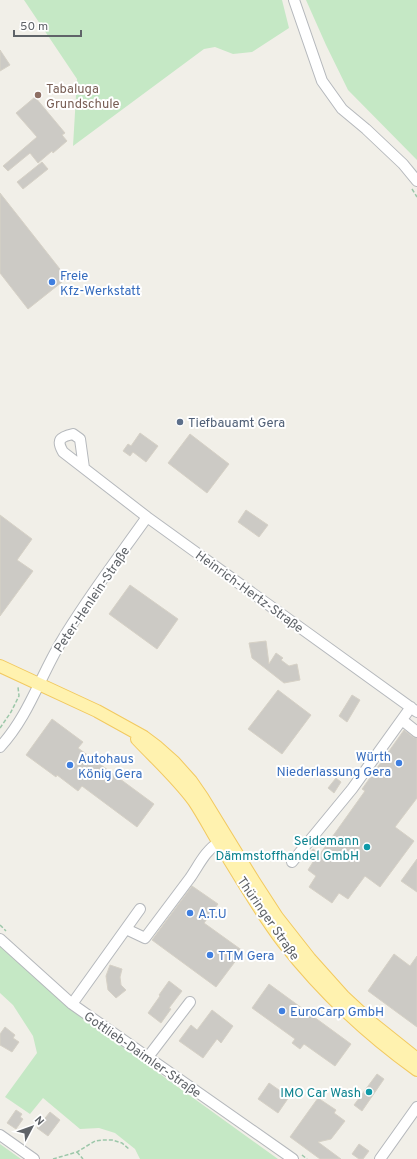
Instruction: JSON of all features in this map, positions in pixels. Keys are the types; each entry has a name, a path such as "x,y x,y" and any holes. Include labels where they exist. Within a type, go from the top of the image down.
{"main road":[{"name":"Thüringer Straße","path":"0,666 97,711 128,729 182,785 223,839 277,917 310,959 344,997 372,1023 417,1059"},
{"name":"Thüringer Straße","path":"223,839 244,884 268,921 301,964 324,990 353,1017 374,1036 417,1070"}],"street":[{"path":"294,0 322,81 342,109 366,129 403,164 417,181"},
{"name":"Heinrich-Hertz-Straße","path":"84,468 148,517 414,710"},
{"name":"Peter-Henlein-Straße","path":"0,747 23,717 64,637 86,603 148,517"},
{"path":"292,862 352,789 402,720 414,710"},
{"path":"402,720 417,732"},
{"path":"126,929 145,938 190,877 206,852 223,839"},
{"path":"72,1004 140,909"},
{"name":"Gottlieb-Daimler-Straße","path":"0,939 72,1004 293,1159"},
{"path":"148,1057 190,1002"},
{"path":"380,1159 417,1107"},
{"path":"0,1134 34,1159"}],"path":[{"path":"0,728 11,712 19,696 18,686 12,682 15,674"},
{"path":"53,1159 77,1152 95,1141 102,1140 112,1140 122,1143 129,1149"},
{"path":"77,1152 83,1159"}],"green space":[{"path":"24,0 282,0 289,28 252,52 233,54 215,47 204,49 73,146 77,79"},
{"path":"306,0 417,0 417,160 348,90"},
{"path":"0,945 70,1009 278,1159 140,1159 135,1149 115,1133 99,1128 80,1129 43,1098 30,1114 5,1097 37,1053 33,1036 13,1005 0,993"},
{"path":"0,1144 21,1159 0,1159"}],"building":[{"path":"0,50 10,65 0,71"},
{"path":"35,97 65,133 62,135 67,141 38,163 30,153 8,171 3,166 37,137 16,113"},
{"path":"42,162 48,169 23,189 17,182"},
{"path":"0,193 67,278 28,309 0,273"},
{"path":"140,433 158,446 146,462 133,452 130,456 123,451 128,444 131,446"},
{"path":"190,434 229,464 207,493 168,463"},
{"path":"246,510 268,525 259,537 238,522"},
{"path":"0,515 32,539 17,560 33,571 0,616"},
{"path":"130,585 178,619 157,649 109,614"},
{"path":"266,641 269,664 276,653 283,658 281,660 289,666 297,664 300,680 284,683 252,658 249,643"},
{"path":"278,690 311,715 282,754 248,729"},
{"path":"352,695 360,700 347,722 339,716"},
{"name":"Autohaus König Gera","path":"52,719 83,742 78,748 154,804 137,827 82,786 78,791 57,775 56,777 26,755"},
{"name":"Seidemann Dämmstoffhandel GmbH","path":"404,730 413,737 417,738 417,798 395,827 414,841 380,887 365,876 348,899 339,893 332,903 309,887 316,876 308,870 313,862 307,858 313,849 320,854 365,791 362,789"},
{"path":"336,778 341,782 334,793 328,788"},
{"path":"417,859 417,892 401,881"},
{"path":"192,886 218,904 204,923 243,951 216,987 152,940"},
{"path":"394,954 410,966 417,956 417,1027 368,991"},
{"path":"110,965 122,969 120,977 121,985 126,990 116,998 108,990 106,976"},
{"path":"169,981 182,991 169,1008 171,1009 161,1023 148,1013"},
{"path":"269,984 351,1044 335,1066 304,1044 300,1049 292,1043 295,1039 252,1008"},
{"path":"212,1010 233,1026 221,1043 217,1039 203,1058 179,1041 191,1025 197,1030"},
{"path":"5,1027 15,1035 13,1038 19,1042 12,1052 0,1045 0,1034"},
{"name":"IMO Car Wash","path":"377,1074 384,1079 362,1111 354,1105"},
{"path":"269,1083 289,1097 278,1113 258,1099"},
{"path":"318,1098 336,1110 334,1113 345,1121 331,1139 318,1142 341,1159 320,1159 290,1137"},
{"path":"16,1110 22,1114 20,1117 23,1119 16,1129 7,1123"},
{"path":"50,1112 60,1120 48,1136 37,1128"},
{"path":"359,1144 369,1151 363,1159 359,1159 352,1154"}],"place":[{"name":"Tabaluga Grundschule","path":"38,95"},
{"name":"Freie Kfz-Werkstatt","path":"52,282"},
{"name":"Tiefbauamt Gera","path":"180,422"},
{"name":"Würth Niederlassung Gera","path":"399,763"},
{"name":"Autohaus König Gera","path":"70,765"},
{"name":"Seidemann Dämmstoffhandel GmbH","path":"367,847"},
{"name":"A.T.U","path":"190,913"},
{"name":"TTM Gera","path":"210,955"},
{"name":"EuroCarp GmbH","path":"282,1011"},
{"name":"IMO Car Wash","path":"369,1092"}]}
